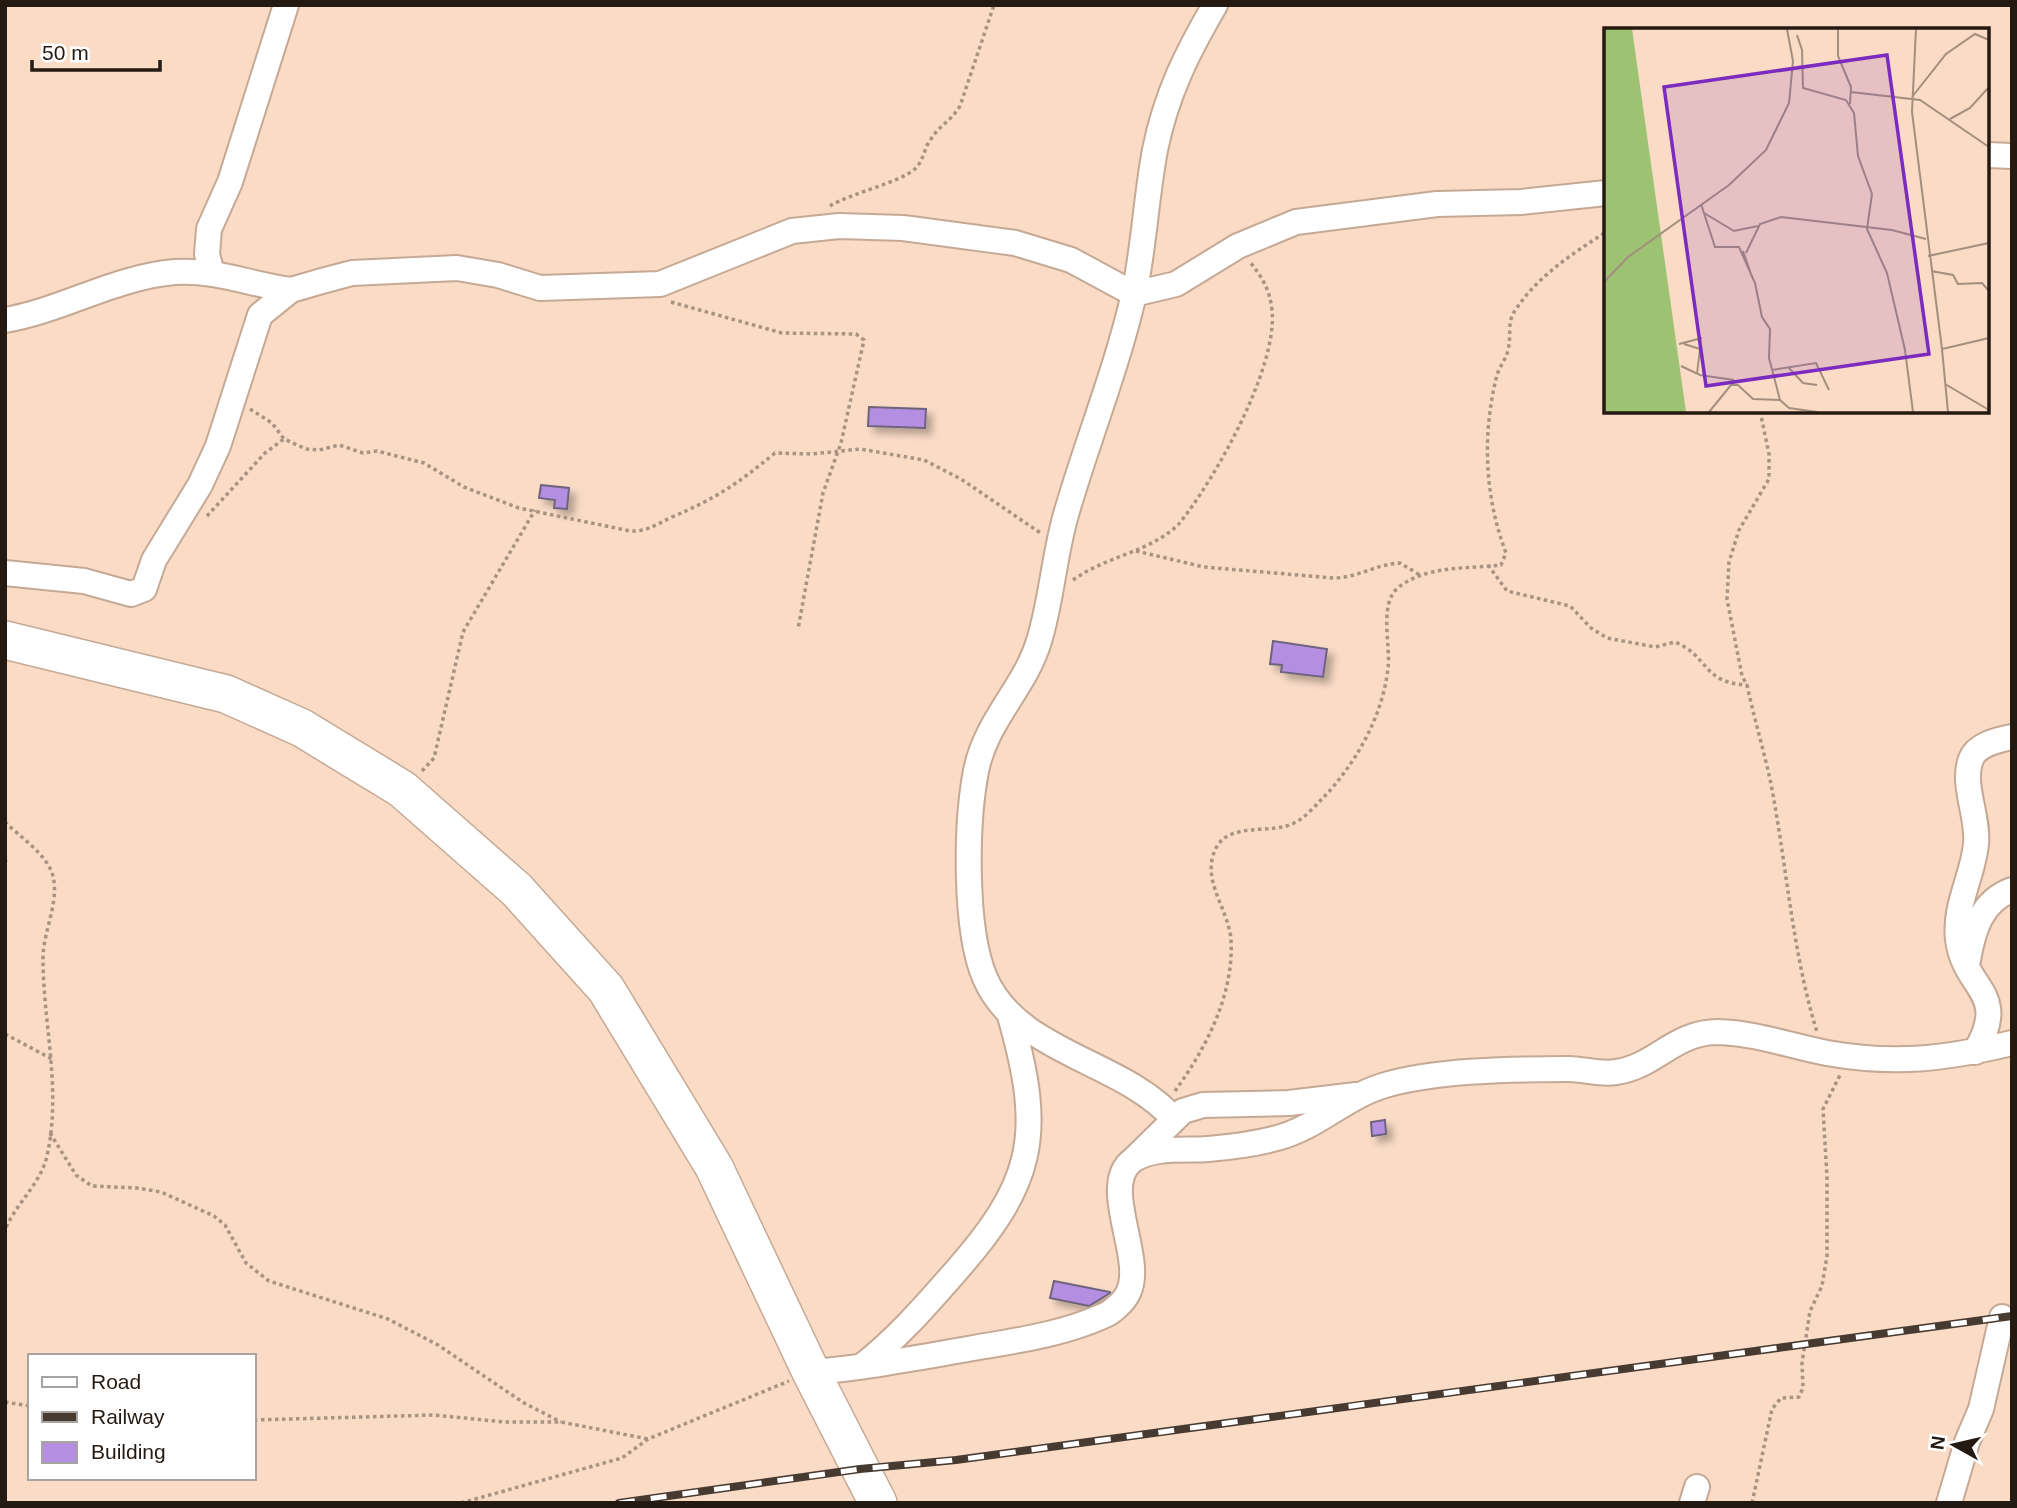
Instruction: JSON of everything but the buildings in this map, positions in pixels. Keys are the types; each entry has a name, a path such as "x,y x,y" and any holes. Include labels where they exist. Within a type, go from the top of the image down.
{"highway":[{"path":"5,640 226,694 302,728 402,789 517,890 606,989 714,1167 811,1373 878,1503"}],"street":[{"path":"212,274 208,254 209,229 230,182 286,5"},
{"path":"859,1368 896,1339 985,1239 1022,1174 1028,1140 1030,1096 1010,1016 984,977 975,932 969,850 975,774 996,717 1029,666 1039,642 1058,546 1134,293 1160,130 1183,61 1215,5"},
{"path":"1989,155 2012,156"},
{"path":"5,573 84,581 131,594 141,591 148,584 154,560 218,446 260,315 291,290 352,273 425,268 479,271 540,288 592,284 638,285 670,280 792,231 839,226 903,228 1015,243 1071,260 1134,293 1176,284 1238,246 1296,222 1340,214 1437,204 1521,202 1604,192"},
{"path":"5,320 99,289 156,275 212,274 291,290"},
{"path":"1975,1052 1989,1026 1990,1012 1958,944 1957,929 1976,846 1977,820 1968,770 1972,756 1989,742 2012,737"},
{"path":"1968,965 1973,931 1985,909 2001,894 2012,891"},
{"path":"1010,1016 1039,1036 1108,1071 1169,1113 1203,1105 1289,1103 1360,1095 1405,1081 1476,1073 1561,1069 1615,1073 1645,1062 1684,1037 1700,1033 1759,1036 1823,1052 1891,1062 1924,1061 2012,1043"},
{"path":"1132,1161 1165,1150 1212,1149 1279,1138 1310,1127 1360,1095"},
{"path":"811,1373 859,1368 1063,1331 1107,1315 1128,1295 1133,1276 1120,1200 1123,1174 1169,1113"},
{"path":"1949,1503 1967,1442 1981,1409 2002,1317"}],"path":[{"path":"792,231 853,193 892,180 917,167 931,138 952,120 960,106 994,5"},
{"path":"1169,1113 1213,1027 1226,992 1231,939 1212,876 1216,849 1229,835 1293,824 1337,783 1351,762 1380,705 1389,654 1388,601 1399,587 1421,576 1501,565 1506,554 1493,514 1487,442 1495,381 1509,348 1510,320 1525,297 1555,266 1604,233"},
{"path":"1048,600 1098,563 1165,537 1190,510 1238,428 1259,377 1273,312 1262,278 1238,246"},
{"path":"638,285 676,305 738,319 757,328 782,332 856,334 862,337 863,347 838,449 823,493 798,629"},
{"path":"233,394 250,409 267,418 284,439 312,450 339,445 363,453 377,451 424,463 464,487 519,508 600,526 642,532 708,503 748,476 775,453 812,454 838,449 880,451 924,460 969,484 1058,546"},
{"path":"1760,413 1769,454 1769,479 1733,544 1727,599 1741,676 1747,685 1771,784 1804,991 1823,1052"},
{"path":"202,520 265,453 284,439"},
{"path":"402,789 434,758 463,632 535,510"},
{"path":"1133,551 1204,567 1333,578 1364,574 1379,566 1400,563 1421,576"},
{"path":"1488,565 1507,592 1570,606 1591,628 1607,638 1654,647 1675,642 1690,649 1717,679 1747,685"},
{"path":"5,822 47,862 53,875 54,889 43,955 52,1059 50,1133 43,1169 15,1207 5,1230"},
{"path":"5,1034 52,1059"},
{"path":"1752,1503 1772,1409 1781,1398 1799,1397 1803,1388 1804,1344 1810,1311 1822,1286 1827,1256 1823,1109 1849,1056"},
{"path":"50,1133 76,1175 92,1186 161,1192 214,1216 225,1225 246,1263 269,1281 388,1319 438,1345 524,1403 561,1422"},
{"path":"461,1503 622,1458 648,1439 811,1373"},
{"path":"5,1402 28,1406"},
{"path":"256,1420 434,1415 504,1422 561,1422 648,1439"}],"railway":[{"path":"619,1503 860,1469 956,1460 2012,1316"}]}
